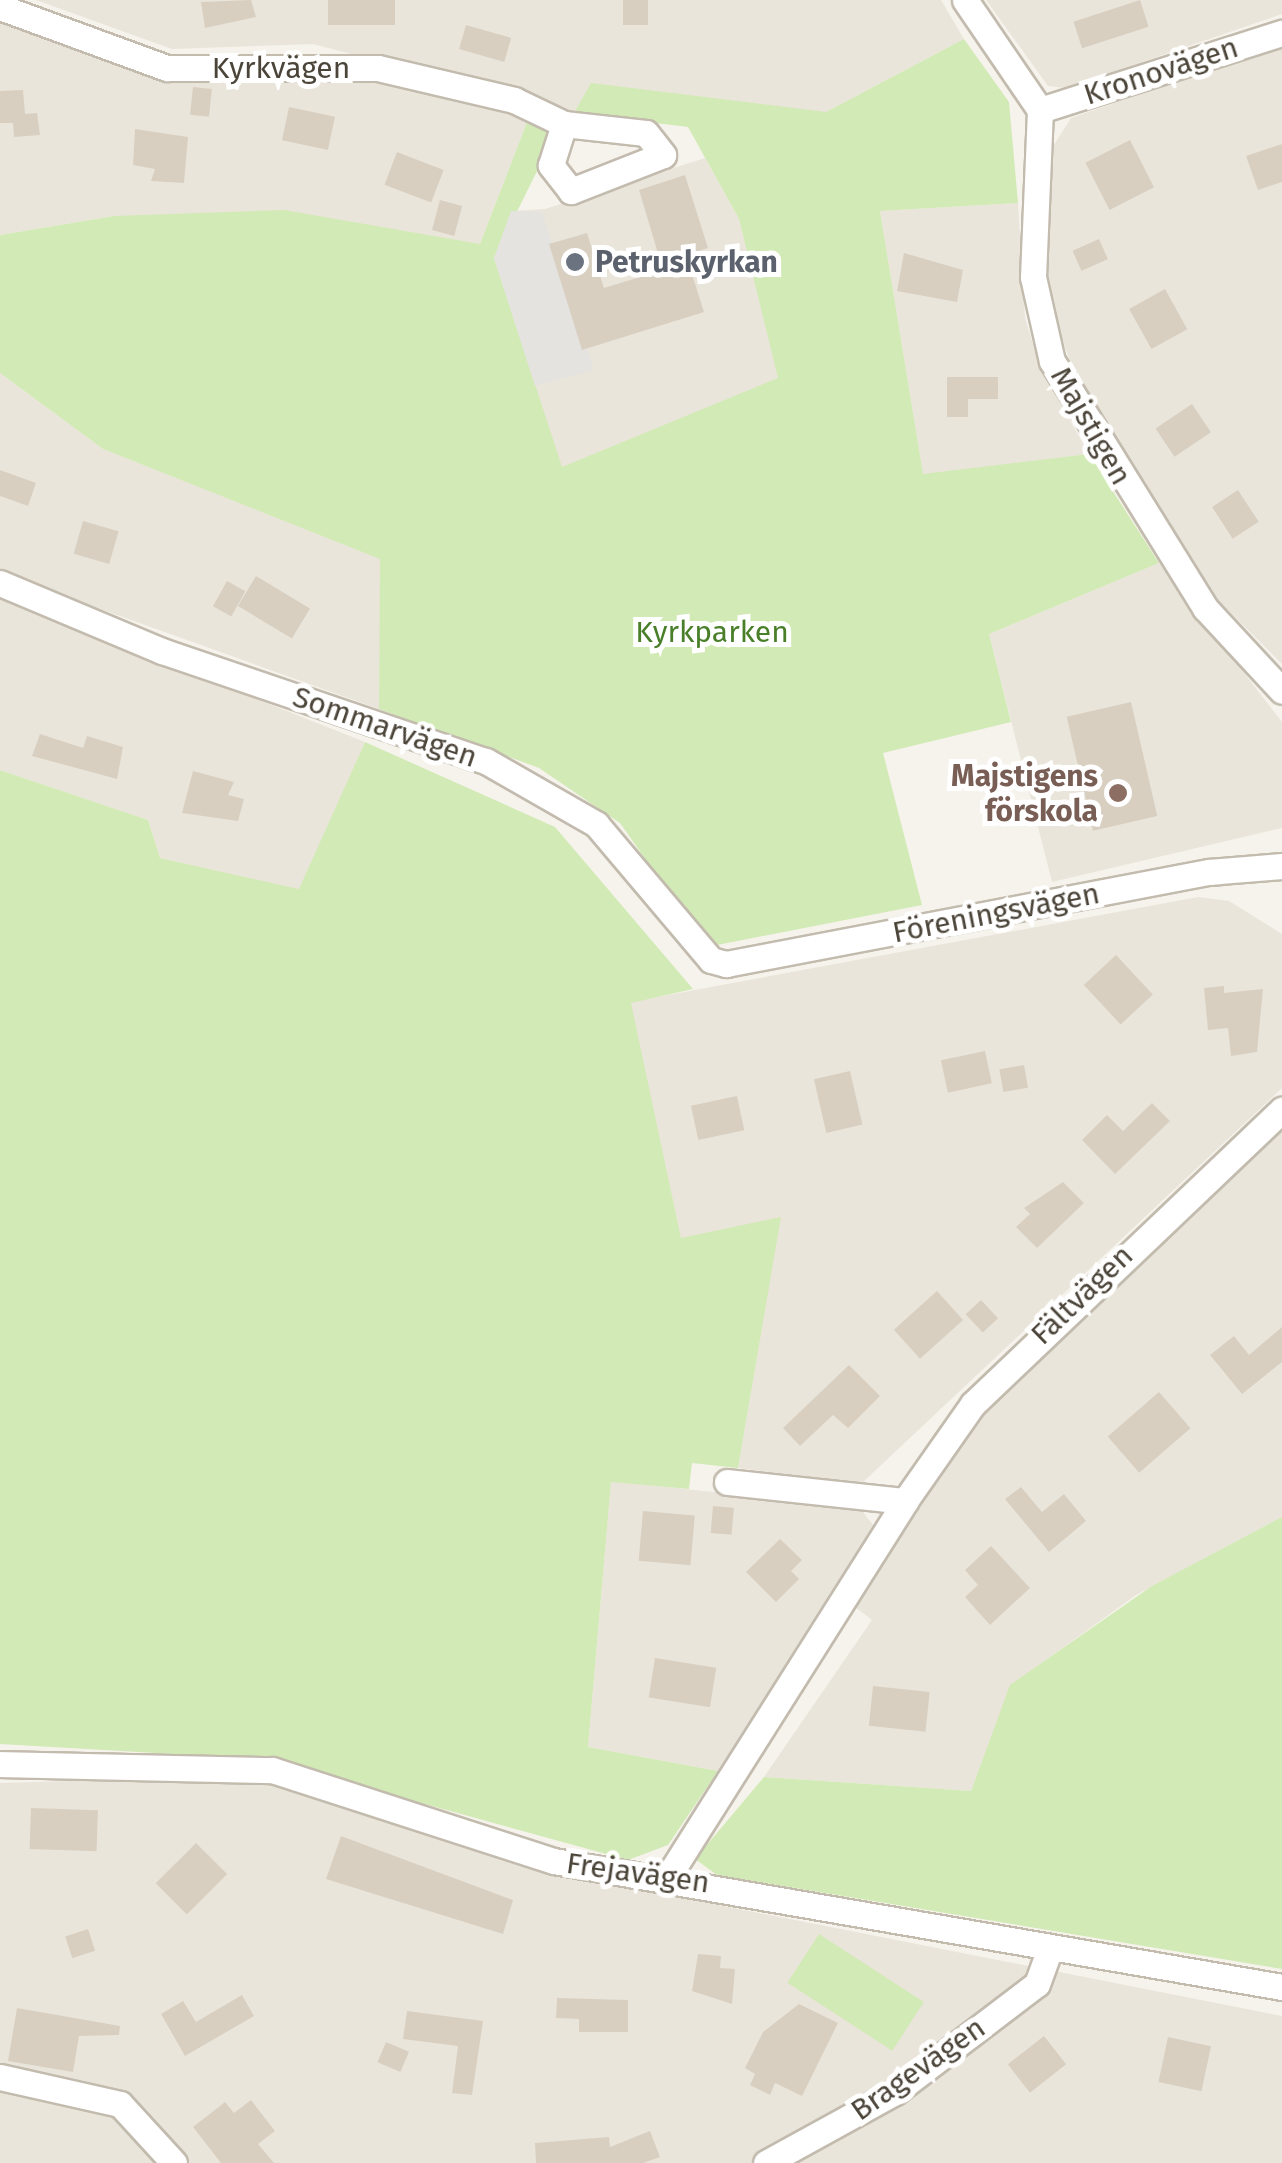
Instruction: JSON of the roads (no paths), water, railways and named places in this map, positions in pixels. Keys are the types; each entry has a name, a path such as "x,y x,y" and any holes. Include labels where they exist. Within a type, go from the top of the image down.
{"street":[{"path":"965,0 1040,110"},
{"name":"Kyrkvägen","path":"0,7 168,68 378,68 514,100 564,124"},
{"name":"Kronovägen","path":"1040,110 1282,32"},
{"name":"Majstigen","path":"1040,110 1032,277 1052,362 1206,608 1282,691"},
{"name":"Sommarvägen","path":"0,582 162,651 486,761 596,824 711,960"},
{"name":"Föreningsvägen","path":"711,960 1282,866"},
{"name":"Fältvägen","path":"669,1874 905,1501 973,1404 1282,1110"},
{"path":"728,1482 905,1501"},
{"name":"Frejavägen","path":"0,1764 272,1770 554,1861 669,1874 1048,1952 1282,1987"},
{"name":"Bragevägen","path":"766,2163 895,2092 1037,1984 1048,1952"},
{"path":"0,2077 120,2104 174,2163"}],"place":[{"name":"Petruskyrkan","path":"575,262"},
{"name":"Majstigens förskola","path":"1118,793"}],"park label":[{"name":"Kyrkparken","path":"712,632"}]}
